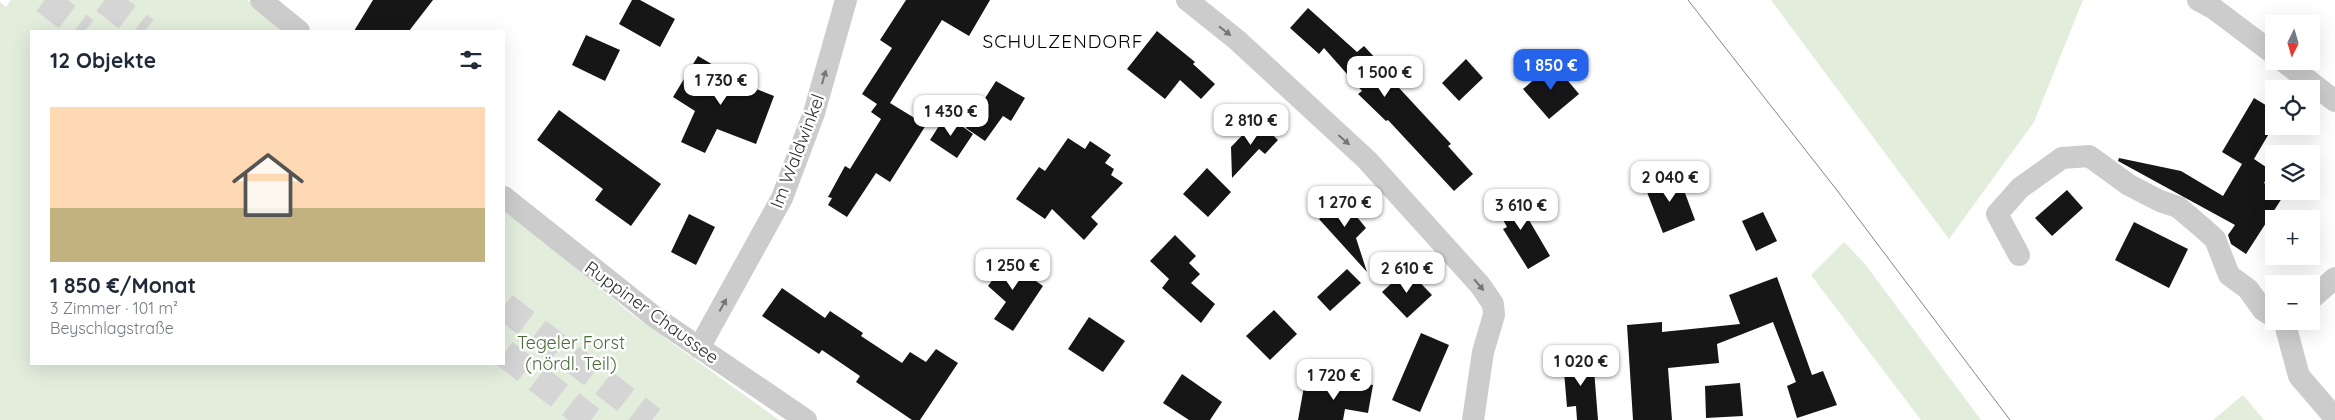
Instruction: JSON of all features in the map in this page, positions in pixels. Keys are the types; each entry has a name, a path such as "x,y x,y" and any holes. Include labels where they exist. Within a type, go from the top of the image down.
{"street":[{"path":"261,0 299,30"},
{"name":"Im Waldwinkel","path":"700,348 782,198 814,113 846,0"},
{"path":"1187,0 1237,40 1367,160 1480,285 1493,304 1494,315 1483,352 1473,420"},
{"path":"2198,0 2213,8 2265,47"},
{"path":"2295,70 2335,101"},
{"path":"2019,255 1997,214 2020,188 2062,158 2089,156 2129,185 2178,207 2204,229 2215,239 2229,275 2248,289 2265,311"},
{"name":"Ruppiner Chaussee","path":"505,198 649,312 806,420"},
{"path":"2320,292 2335,278"},
{"path":"2285,330 2299,376 2335,418"}],"green space":[{"name":"Tegeler Forst (nördl. Teil)","path":"11,0 247,0 284,30 30,30 30,365 505,365 505,210 629,312 779,420 0,420 0,2 6,7"},
{"path":"1771,0 2083,0 2034,122 1949,239"},
{"path":"1844,242 1865,264 1981,420 1921,420 1811,275"},
{"path":"2243,395 2264,420 2213,420"}],"building":[{"path":"373,0 433,0 410,30 355,30"},
{"path":"632,0 640,0 675,19 660,47 619,24"},
{"path":"906,0 990,0 969,36 942,20 890,103 926,125 890,182 876,173 847,217 828,205 832,198 828,197 845,166 850,169 881,119 871,112 877,104 862,94 892,48 880,40"},
{"path":"1308,8 1357,52 1364,46 1390,74 1388,76 1451,144 1448,146 1473,174 1454,191 1388,120 1386,121 1358,94 1362,91 1324,48 1319,54 1290,28"},
{"path":"1157,31 1195,62 1193,64 1215,84 1201,99 1180,80 1165,99 1127,69"},
{"path":"586,35 620,50 605,81 572,65"},
{"path":"698,56 725,72 723,76 774,96 756,144 717,129 705,153 681,142 695,111 673,97"},
{"path":"1466,59 1483,78 1459,101 1442,83"},
{"path":"1553,63 1579,94 1549,119 1523,89"},
{"path":"996,81 1025,98 1011,121 1003,116 985,141 966,128"},
{"path":"2254,98 2265,105 2265,135 2268,135 2254,159 2265,166 2265,200 2281,200 2274,210 2265,210 2265,224 2246,254 2231,244 2228,235 2235,225 2118,161 2119,158 2181,171 2223,196 2242,164 2222,152"},
{"path":"559,110 661,184 631,226 595,200 603,189 537,140"},
{"path":"946,115 973,134 957,158 930,140"},
{"path":"1257,120 1278,140 1265,154 1259,149 1232,178 1231,147"},
{"path":"1068,138 1085,149 1090,141 1111,155 1105,163 1114,169 1111,175 1123,183 1091,217 1098,224 1084,240 1052,209 1045,219 1016,199 1039,167 1045,171"},
{"path":"1207,168 1231,192 1208,217 1183,194"},
{"path":"1678,174 1695,220 1663,233 1645,187"},
{"path":"2067,190 2083,208 2052,236 2035,218"},
{"path":"1512,191 1550,256 1528,269 1503,229 1507,227 1493,202"},
{"path":"1343,198 1359,215 1357,217 1366,228 1356,238 1367,272 1319,219"},
{"path":"1763,212 1777,241 1756,251 1742,221"},
{"path":"689,214 715,227 696,265 671,252"},
{"path":"2134,222 2188,249 2169,288 2115,260"},
{"path":"1175,235 1196,256 1189,263 1200,274 1191,283 1215,304 1201,323 1162,288 1169,279 1150,261"},
{"path":"1002,252 1016,262 1013,265 1043,286 1013,331 994,319 1006,302 988,286 999,271 992,266"},
{"path":"1347,269 1361,283 1330,311 1317,297"},
{"path":"1407,269 1432,295 1407,318 1382,292"},
{"path":"1777,277 1812,375 1823,371 1837,405 1797,418 1787,386 1796,382 1773,322 1717,344 1719,363 1668,368 1672,420 1633,420 1627,325 1662,322 1662,332 1740,324 1729,295"},
{"path":"782,288 825,318 830,311 863,333 861,336 902,363 910,352 926,362 936,349 958,363 920,420 912,420 856,382 860,376 822,350 819,354 762,316"},
{"path":"1274,310 1297,334 1270,360 1246,336"},
{"path":"1089,317 1125,341 1103,372 1068,349"},
{"path":"1421,333 1449,345 1420,412 1392,400"},
{"path":"1593,357 1598,420 1577,420 1576,406 1567,407 1563,360"},
{"path":"1182,374 1222,402 1210,420 1189,420 1163,403"},
{"path":"1305,381 1349,389 1350,381 1373,385 1368,413 1345,409 1343,420 1298,420"},
{"path":"1740,383 1743,416 1706,418 1705,386"}],"tunnel":[{"path":"45,0 84,30"},
{"path":"105,0 144,30"},
{"path":"505,307 652,420"},
{"path":"505,354 591,420"}],"tram line":[{"path":"1688,0 1836,189 2010,420"}],"district":[{"name":"SCHULZENDORF","path":"1063,41"}]}
